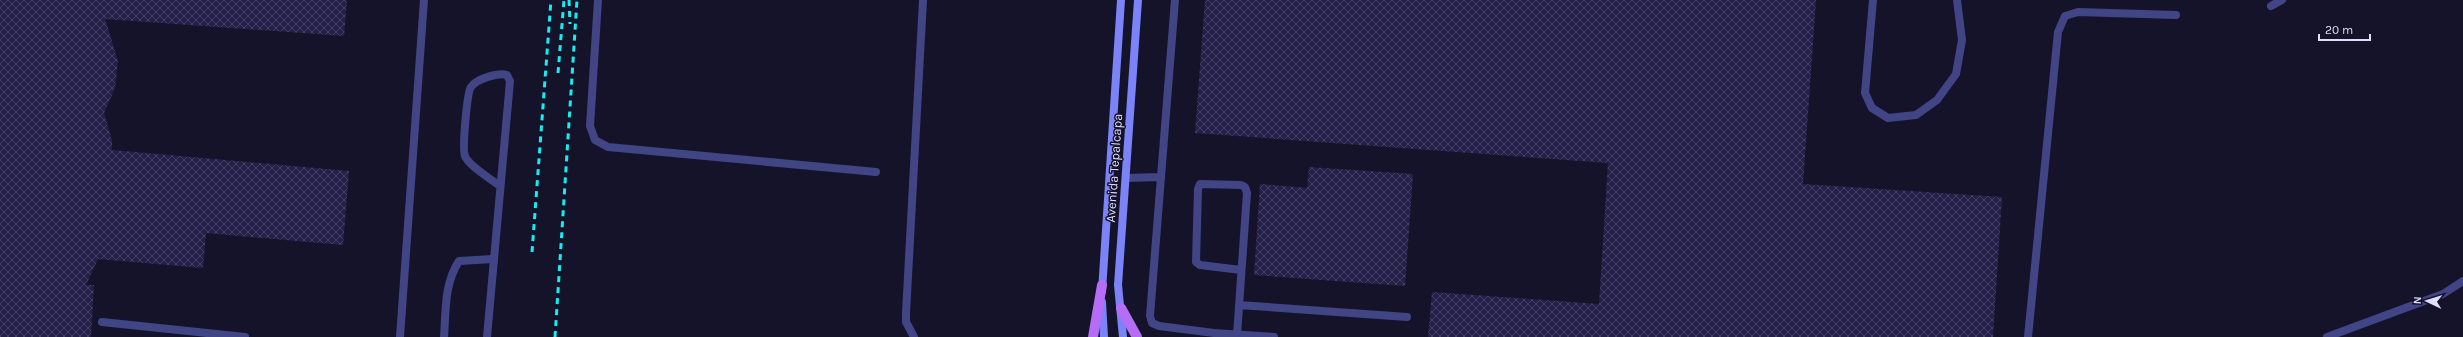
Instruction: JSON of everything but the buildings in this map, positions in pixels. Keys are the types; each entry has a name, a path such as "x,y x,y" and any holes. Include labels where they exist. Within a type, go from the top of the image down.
{"main road":[{"name":"Avenida Tepalcapa","path":"1104,337 1102,285 1121,0"},
{"name":"Avenida Tepalcapa","path":"1123,337 1118,285 1138,0"},
{"path":"1093,337 1102,285"},
{"path":"1121,308 1137,337"}],"lane":[{"path":"400,337 424,0"},
{"path":"598,0 590,126 595,140 608,147 876,172"},
{"path":"914,337 906,322 906,313 922,0"},
{"path":"1175,0 1150,316 1152,323 1159,326 1214,335 1274,337"},
{"path":"1873,0 1865,93 1872,108 1888,118 1916,115 1936,100 1956,74 1962,40 1957,0"},
{"path":"2271,6 2282,0"},
{"path":"2028,337 2058,32 2066,16 2078,12 2176,15"},
{"path":"487,337 510,81 507,75 502,73 476,82 469,89 464,151 468,161 500,186"},
{"path":"1126,178 1161,178"},
{"path":"1237,335 1242,270 1245,187 1241,185 1200,184 1198,189 1196,262 1200,265 1242,270"},
{"path":"444,337 447,287 453,269 459,261 493,259"},
{"path":"2327,337 2443,294 2463,281"},
{"path":"1239,305 1407,317"},
{"path":"102,322 245,337"}],"railway":[{"path":"532,252 551,0"},
{"path":"558,73 564,0"},
{"path":"569,0 570,24"},
{"path":"555,337 577,0"}]}
